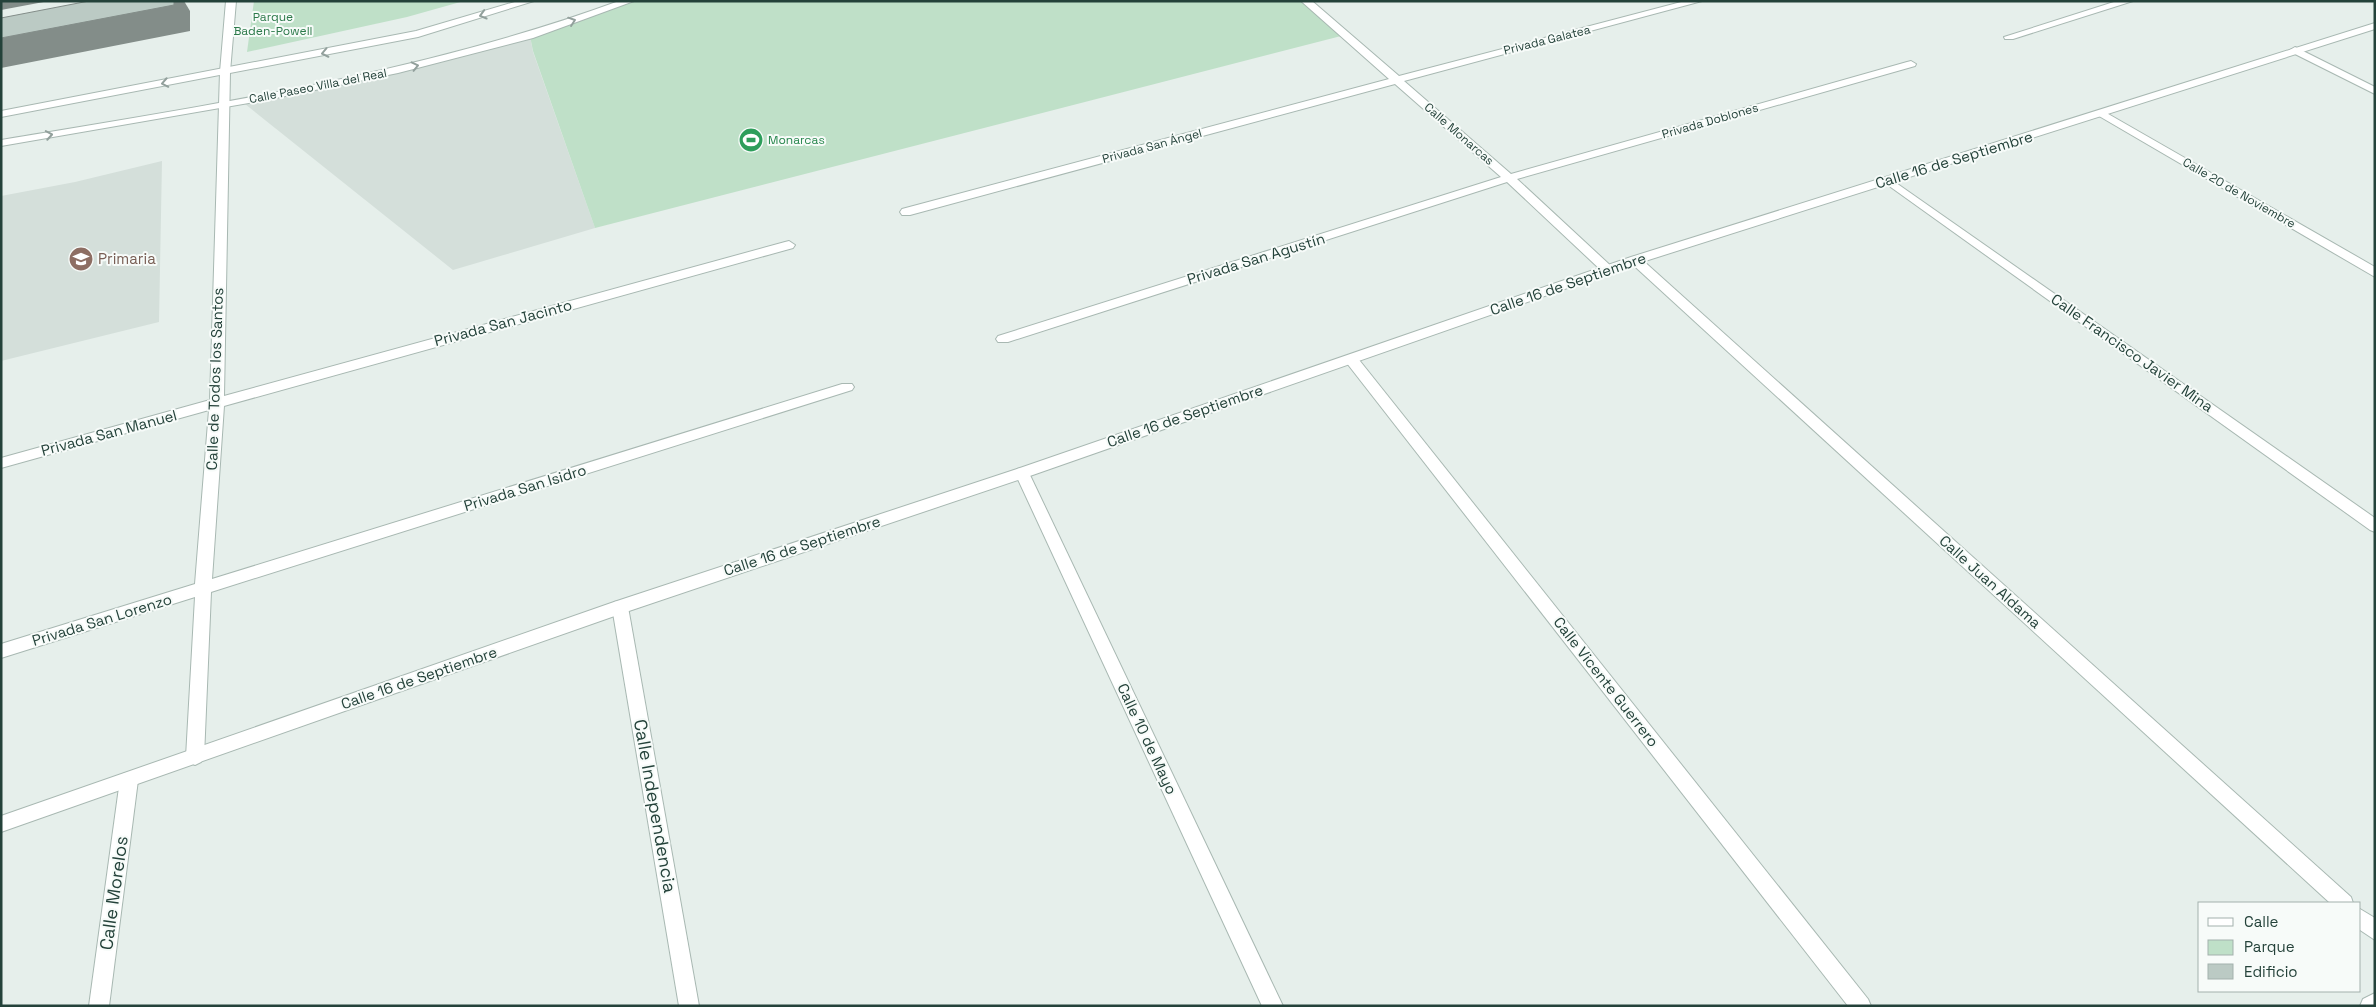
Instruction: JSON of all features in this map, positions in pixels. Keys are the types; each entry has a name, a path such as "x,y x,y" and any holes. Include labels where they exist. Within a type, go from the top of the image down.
{"street":[{"name":"Calle de Todos los Santos","path":"195,757 203,588 216,402 225,72 230,1"},
{"path":"1,114 418,34 529,1"},
{"name":"Calle Paseo Villa del Real","path":"1,143 224,105 414,66 530,36 629,1"},
{"name":"Calle Monarcas","path":"1306,1 1509,178 1608,270"},
{"name":"Privada Galatea","path":"1397,80 1697,1"},
{"path":"2009,38 2128,1"},
{"name":"Calle 16 de Septiembre","path":"1,824 620,606 1022,473 1636,260 2375,26"},
{"path":"2295,50 2375,91"},
{"name":"Privada Doblones","path":"1509,178 1911,64"},
{"name":"Privada San Ángel","path":"906,212 1397,80"},
{"name":"Calle 20 de Noviembre","path":"2102,114 2375,273"},
{"name":"Privada San Agustín","path":"1003,339 1509,178"},
{"name":"Calle Francisco Javier Mina","path":"1889,181 2375,526"},
{"name":"Privada San Jacinto","path":"216,402 789,245"},
{"name":"Calle Juan Aldama","path":"1636,260 2343,902"},
{"name":"Calle Vicente Guerrero","path":"1351,359 1862,1006"},
{"name":"Privada San Isidro","path":"203,588 847,387"},
{"name":"Privada San Manuel","path":"1,462 168,418 216,402"},
{"name":"Calle 10 de Mayo","path":"1022,473 1273,1006"},
{"name":"Privada San Lorenzo","path":"1,651 203,588"},
{"name":"Calle Independencia","path":"620,606 689,1006"},
{"name":"Calle Morelos","path":"99,1006 129,780"},
{"path":"2361,919 2375,931"},
{"path":"2370,1006 2375,1002"}],"shaded area":[{"path":"530,36 533,52 595,228 453,270 240,100 434,62"},
{"name":"Primaria","path":"162,161 159,322 1,361 1,196 75,182"}],"green space":[{"name":"Parque Baden-Powell","path":"254,1 464,1 407,17 247,52"},
{"name":"Monarcas","path":"629,1 1305,1 1345,35 595,228 533,51 530,36"}],"building":[{"path":"89,1 174,1 174,5 1,38 1,18"}],"place":[{"name":"Monarcas","path":"751,140"},
{"name":"Primaria","path":"81,259"}]}
